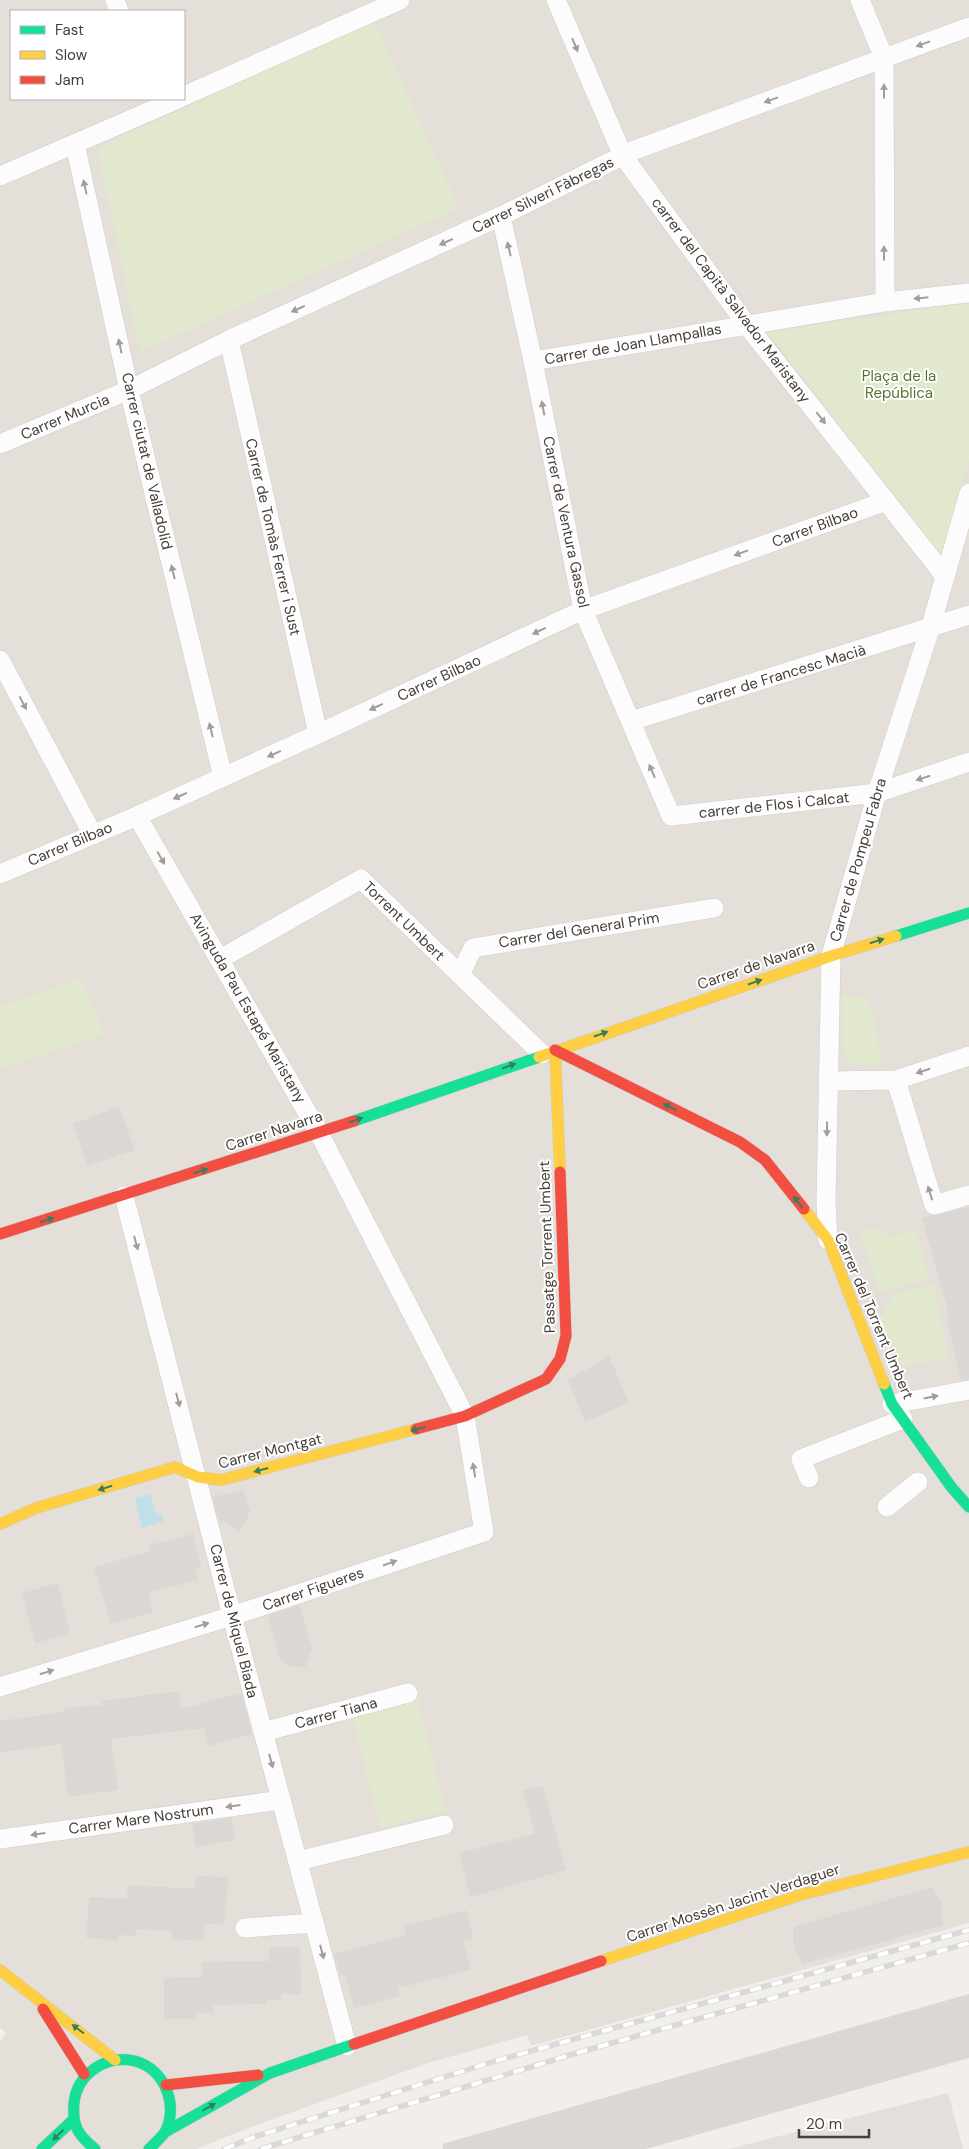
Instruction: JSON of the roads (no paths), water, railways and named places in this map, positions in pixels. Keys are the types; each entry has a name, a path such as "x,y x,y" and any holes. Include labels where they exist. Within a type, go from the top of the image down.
{"street":[{"name":"carrer del Capità Salvador Maristany","path":"556,0 623,156 747,325 945,576"},
{"path":"860,0 884,58 885,302"},
{"path":"185,96 396,1"},
{"name":"Carrer Silveri Fàbregas","path":"129,390 229,340 502,216 623,156 969,27"},
{"path":"0,176 75,144 152,104 173,100"},
{"name":"Carrer ciutat de Valladolid","path":"75,144 129,390 223,777"},
{"name":"Carrer de Ventura Gassol","path":"502,216 534,361 583,610 671,816"},
{"name":"Carrer de Joan Llampallas","path":"534,361 885,302 969,292"},
{"name":"Carrer de Tomàs Ferrer i Sust","path":"229,340 318,734"},
{"name":"Carrer Murcia","path":"0,444 129,390"},
{"name":"Carrer de Pompeu Fabra","path":"828,1240 826,1201 831,956 877,793 930,629 969,493"},
{"name":"Carrer Bilbao","path":"0,874 137,816 583,610 886,501"},
{"name":"carrer de Francesc Macià","path":"632,721 930,629 969,615"},
{"path":"0,660 93,835"},
{"name":"carrer de Flos i Calcat","path":"671,816 877,793 969,762"},
{"name":"Avinguda Pau Estapé Maristany","path":"137,816 319,1133 465,1416"},
{"name":"Torrent Umbert","path":"220,959 361,879 460,975 548,1052"},
{"name":"Carrer del General Prim","path":"460,975 474,948 714,908"},
{"name":"Carrer de Navarra","path":"548,1052 831,956 969,913"},
{"name":"Carrer Navarra","path":"0,1234 319,1133 548,1052"},
{"name":"Carrer del Torrent Umbert","path":"548,1052 740,1142 765,1160 828,1240 898,1412 952,1488 969,1507"},
{"name":"Passatge Torrent Umbert","path":"465,1416 546,1379 560,1359 566,1336 548,1052"},
{"path":"828,1081 896,1080 969,1056"},
{"path":"896,1080 934,1204 969,1195"},
{"name":"Carrer de Miquel Biada","path":"124,1196 198,1477 232,1616 347,2046"},
{"path":"809,1478 801,1458 898,1412 969,1390"},
{"name":"Carrer Montgat","path":"0,1524 36,1508 175,1467 198,1477 221,1480 465,1416"},
{"name":"Carrer Figueres","path":"0,1687 232,1616 484,1532 465,1416"},
{"path":"887,1507 918,1482"},
{"name":"Carrer Tiana","path":"263,1732 408,1693"},
{"name":"Carrer Mare Nostrum","path":"0,1839 281,1800"},
{"path":"298,1861 444,1825"},
{"name":"Carrer Mossèn Jacint Verdaguer","path":"270,2073 800,1895 969,1852"},
{"path":"245,1928 314,1923"},
{"path":"0,1970 80,2030 115,2060"},
{"path":"38,2000 84,2074"},
{"path":"95,2149 81,2135 73,2120 74,2099 84,2074 115,2060 133,2060 152,2069 166,2085 171,2100 172,2116 167,2131 157,2144 150,2149"},
{"path":"166,2085 270,2073"},
{"path":"167,2131 270,2073"},
{"path":"42,2149 73,2120"}],"water":[{"path":"150,1494 156,1513 162,1515 164,1521 142,1528 135,1498"}],"railway":[{"path":"224,2149 254,2137 495,2061 969,1930"},
{"path":"261,2149 580,2052 969,1943"}],"park label":[{"name":"Plaça de la República","path":"899,384"}]}
